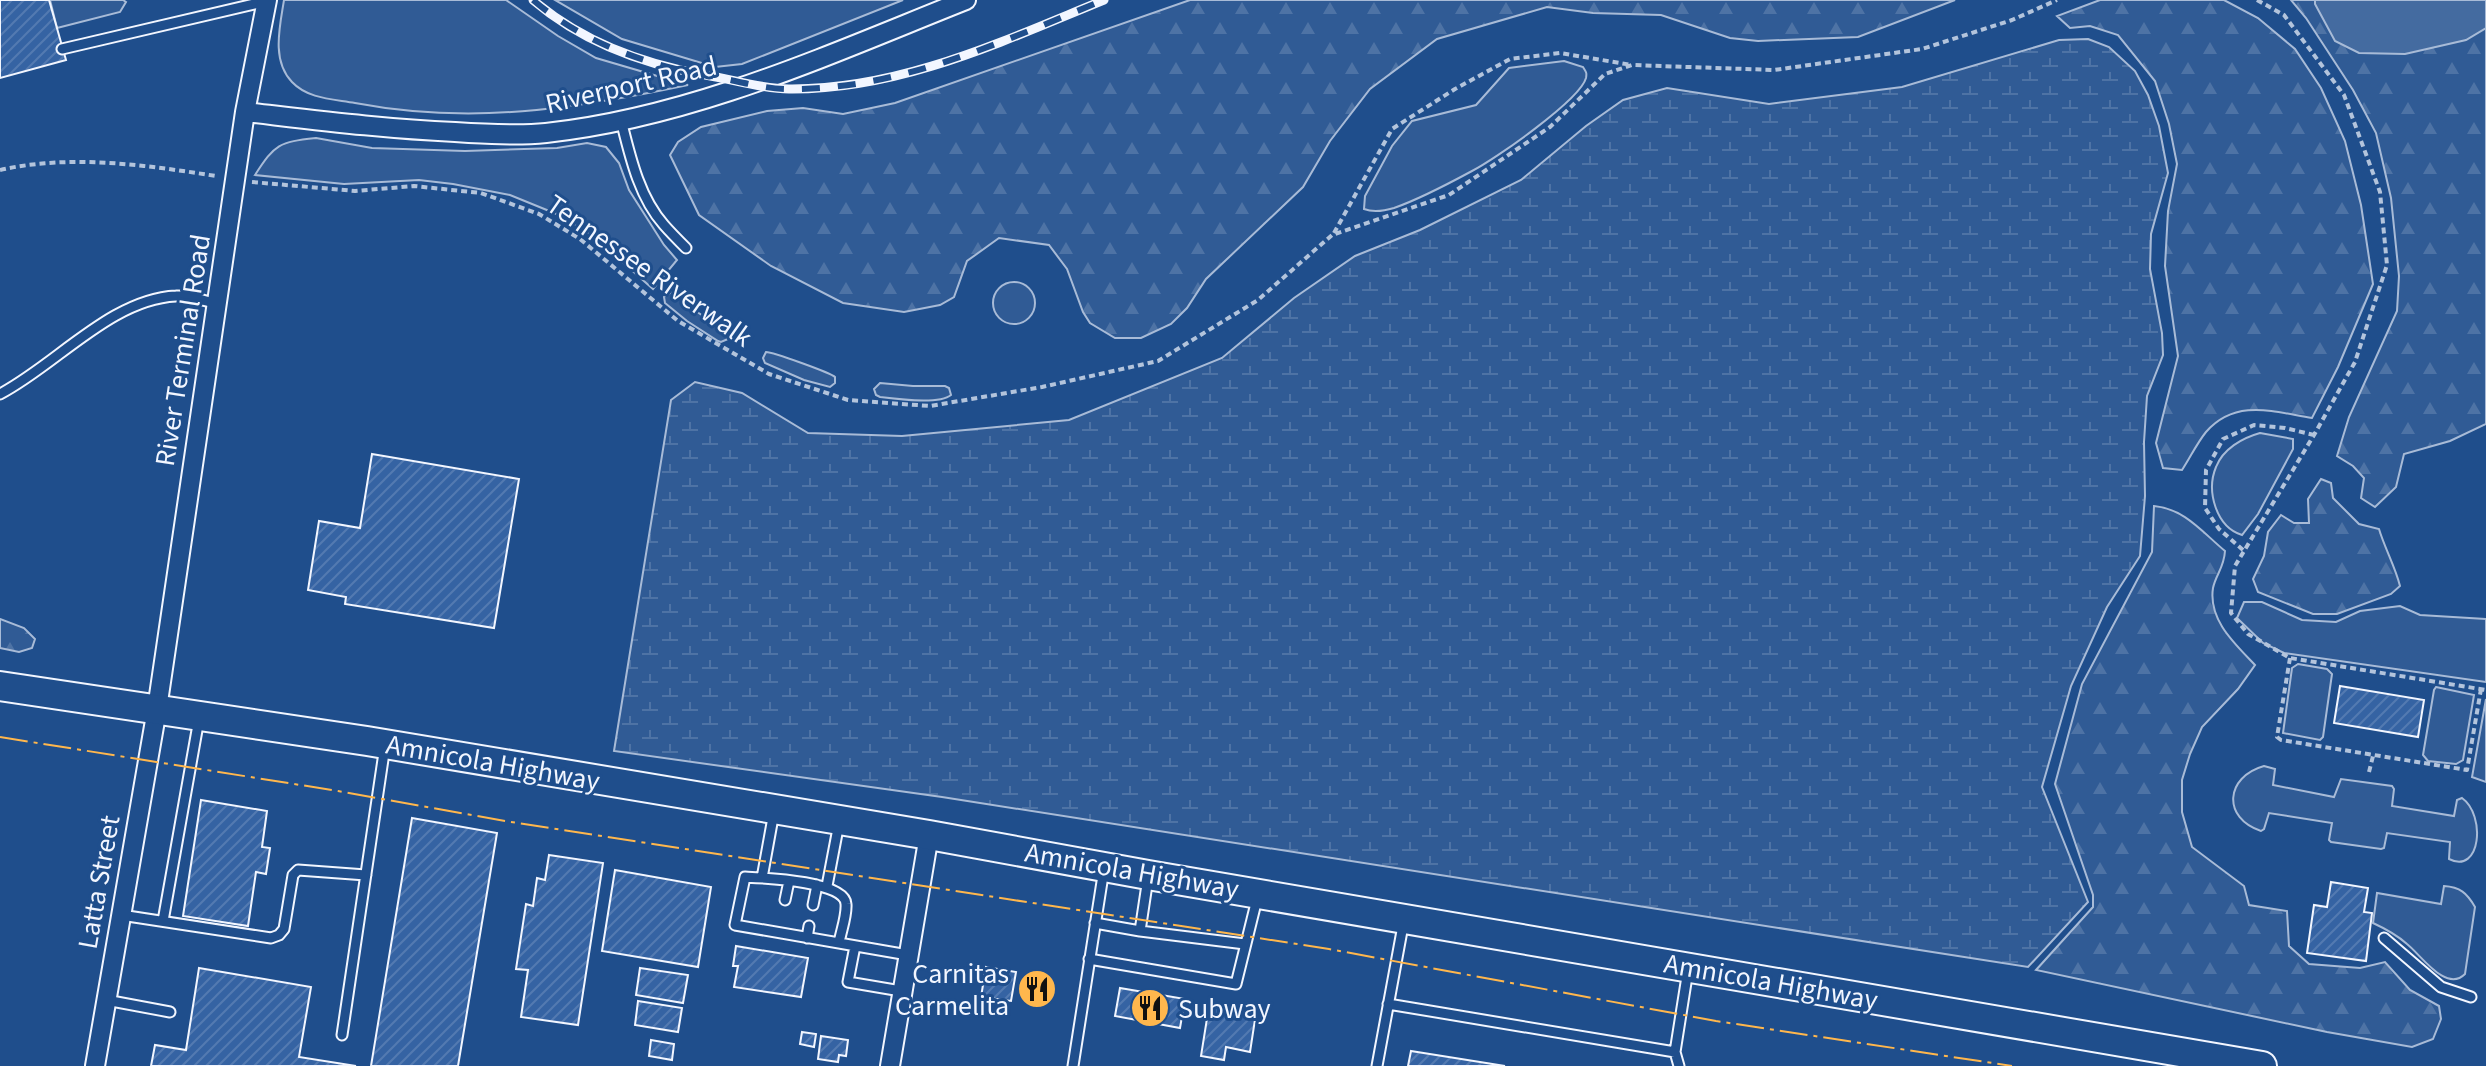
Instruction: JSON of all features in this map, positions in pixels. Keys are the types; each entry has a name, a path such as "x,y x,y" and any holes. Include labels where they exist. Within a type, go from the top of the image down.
{"main road":[{"name":"Amnicola Highway","path":"0,686 385,744 929,835 2230,1063 2262,1066"}],"street":[{"name":"River Terminal Road","path":"157,709 245,112 267,0"},
{"name":"Riverport Road","path":"245,112 396,129 544,134 621,120 714,97 966,0"},
{"name":"Latta Street","path":"95,1066 157,709"},
{"path":"890,1066 929,835"}],"lane":[{"path":"62,49 267,0"},
{"path":"621,120 633,167 646,195 662,223 686,248"},
{"path":"1,392 27,380 98,327 137,304 177,295 218,304"},
{"path":"163,921 199,715"},
{"path":"342,1035 385,744"},
{"path":"762,878 774,809"},
{"path":"813,905 822,886 839,820"},
{"path":"1073,1066 1105,866"},
{"path":"121,915 271,938 284,929 293,875 298,870 366,875"},
{"path":"1140,931 1148,875"},
{"path":"839,943 846,903 843,896 822,886 745,877 735,925 908,955"},
{"path":"785,900 789,881"},
{"path":"1089,959 1236,984 1259,892"},
{"path":"1377,1066 1404,917"},
{"path":"779,933 782,920"},
{"path":"1095,923 1245,944"},
{"path":"807,938 809,926"},
{"path":"2384,938 2441,987 2471,997"},
{"path":"855,946 848,982 901,991"},
{"path":"1679,1066 1675,1052 1689,966"},
{"path":"106,1000 170,1012"},
{"path":"1388,1004 1675,1052"}],"path":[{"name":"Tennessee Riverwalk","path":"0,170 70,161 146,167 297,187 355,191 414,186 481,193 539,214 580,239 678,321 769,374 848,400 930,406 1042,387 1158,361 1258,300 1332,235 1449,195 1550,127 1605,74 1632,65 1774,70 1922,49 2012,20 2057,0"},
{"path":"2257,0 2284,15 2344,95 2380,192 2387,265 2355,362 2235,566 2231,613 2248,634 2290,658 2483,690 2467,770 2281,740 2277,737 2290,658"},
{"path":"1332,235 1392,129 1455,89 1510,59 1560,53 1632,65"},
{"path":"2243,551 2219,529 2205,508 2206,470 2223,439 2254,425 2314,435"},
{"path":"2369,772 2373,756"}],"green space":[{"path":"50,0 126,2 120,12 57,28"},
{"path":"284,0 506,0 596,58 688,85 563,107 481,113 398,110 321,97 298,88 281,64 279,42"},
{"path":"555,0 903,0 742,64 715,67 622,39"},
{"path":"1190,0 1955,0 1858,37 1758,41 1730,38 1661,15 1593,13 1547,7 1437,39 1370,89 1330,141 1303,187 1206,279 1187,308 1171,324 1141,338 1115,338 1090,323 1067,269 1049,245 999,238 967,261 954,297 940,305 904,312 843,303 771,266 699,215 670,155 678,142 701,127 767,111 803,108 843,114 895,103"},
{"path":"2100,0 2224,0 2258,18 2295,49 2321,88 2345,141 2361,205 2373,284 2338,367 2312,418 2256,410 2230,415 2206,432 2182,470 2163,468 2156,443 2178,356 2165,266 2168,211 2177,164 2169,124 2155,81 2118,35 2090,26 2070,28 2057,16"},
{"path":"2291,0 2486,0 2486,424 2450,441 2404,454 2396,487 2375,507 2361,498 2364,478 2337,456 2349,417 2397,311 2399,276 2391,198 2376,133 2353,90"},
{"path":"2088,39 2109,47 2135,71 2159,126 2168,173 2151,234 2150,269 2163,355 2147,396 2140,556 2107,607 2071,686 2042,787 2088,902 2028,967 942,797 614,751 671,400 695,382 742,393 808,433 902,436 1069,420 1222,358 1294,298 1355,256 1420,230 1521,180 1623,100 1667,88 1769,104 1902,87 2059,40"},
{"path":"1564,61 1583,67 1586,78 1569,100 1535,129 1483,165 1424,196 1386,210 1364,209 1365,196 1392,146 1412,121 1476,105 1509,68"},
{"path":"316,138 372,148 465,151 557,148 587,143 606,147 619,163 629,190 677,260 653,289 594,237 559,215 510,195 419,180 344,184 255,175 279,146"},
{"path":"1014,282 1029,288 1035,303 1029,318 1014,324 999,318 993,303 999,288"},
{"path":"672,292 728,332 728,339 718,341 665,303 664,297"},
{"path":"766,352 831,375 835,377 835,383 830,387 804,380 765,363 763,358"},
{"path":"880,383 945,386 951,395 927,401 880,397 874,389"},
{"path":"2260,433 2293,439 2293,449 2258,514 2242,535 2233,531 2220,516 2213,497 2213,476 2228,450"},
{"path":"2321,479 2331,483 2333,498 2359,524 2379,529 2400,586 2391,594 2337,614 2313,614 2258,592 2253,579 2264,556 2268,532 2281,515 2294,523 2309,523 2308,499"},
{"path":"2154,506 2184,517 2225,551 2213,588 2215,611 2225,631 2255,665 2238,689 2202,727 2190,754 2182,780 2182,812 2192,847 2244,886 2249,905 2287,911 2289,946 2309,964 2360,968 2385,962 2410,990 2439,1006 2441,1019 2433,1039 2412,1047 2036,970 2093,907 2093,895 2055,784 2082,684 2152,552"},
{"path":"2244,602 2262,602 2302,620 2336,622 2360,611 2400,606 2420,615 2486,619 2486,682 2284,653 2263,643 2237,618"},
{"path":"0,619 24,628 35,639 32,648 19,652 0,648"},
{"path":"2298,664 2327,669 2332,674 2323,737 2320,740 2283,733 2292,668"},
{"path":"2436,687 2474,695 2463,760 2456,764 2428,761 2423,755"},
{"path":"2486,699 2486,782 2472,777"},
{"path":"2264,766 2275,769 2273,785 2334,797 2341,779 2392,786 2392,806 2454,816 2457,800 2462,798 2475,817 2474,851 2468,859 2460,862 2449,859 2450,842 2387,833 2384,848 2381,849 2331,842 2332,823 2269,813 2261,831 2240,817 2233,798 2242,779"},
{"path":"2444,886 2462,892 2475,907 2465,974 2458,979 2442,976 2399,938 2373,923 2377,893 2441,904"}],"shaded area":[{"path":"2315,0 2486,0 2486,28 2466,40 2405,54 2359,53 2335,41"}],"building":[{"path":"0,0 49,0 66,60 0,78"},
{"path":"372,454 519,479 494,628 345,604 346,597 308,590 319,521 360,528"},
{"path":"2340,686 2424,700 2418,737 2334,723"},
{"path":"201,800 267,811 262,847 270,848 266,874 256,872 248,926 183,916"},
{"path":"412,818 497,833 458,1066 371,1066"},
{"path":"549,855 603,863 578,1025 521,1017 528,970 516,969 526,904 533,906 537,878 545,880"},
{"path":"615,870 711,887 698,967 602,951"},
{"path":"2331,882 2368,888 2364,912 2372,913 2366,961 2307,953 2314,905 2327,907"},
{"path":"736,946 808,958 801,997 734,987 738,966 733,966"},
{"path":"986,967 1016,972 1011,1001 981,997"},
{"path":"199,968 311,987 299,1057 356,1066 151,1066 155,1045 186,1050"},
{"path":"640,968 688,975 683,1003 636,995"},
{"name":"Subway","path":"1120,988 1185,999 1180,1028 1115,1016"},
{"path":"638,1001 682,1008 678,1032 635,1025"},
{"path":"1209,1006 1256,1013 1250,1052 1226,1047 1224,1060 1201,1056"},
{"path":"802,1032 816,1034 814,1047 800,1044"},
{"path":"821,1036 848,1040 846,1056 839,1055 838,1062 818,1059"},
{"path":"651,1040 674,1044 672,1060 649,1056"},
{"path":"1411,1051 1505,1066 1408,1066"}],"railway":[{"path":"533,0 592,39 636,57 682,70 778,89 830,87 911,72 989,46 1104,0"}],"power":[{"path":"0,737 505,821 1329,949 1716,1021 2012,1066"}],"place":[{"name":"Carnitas Carmelita","path":"1037,989"},
{"name":"Subway","path":"1150,1008"}]}
